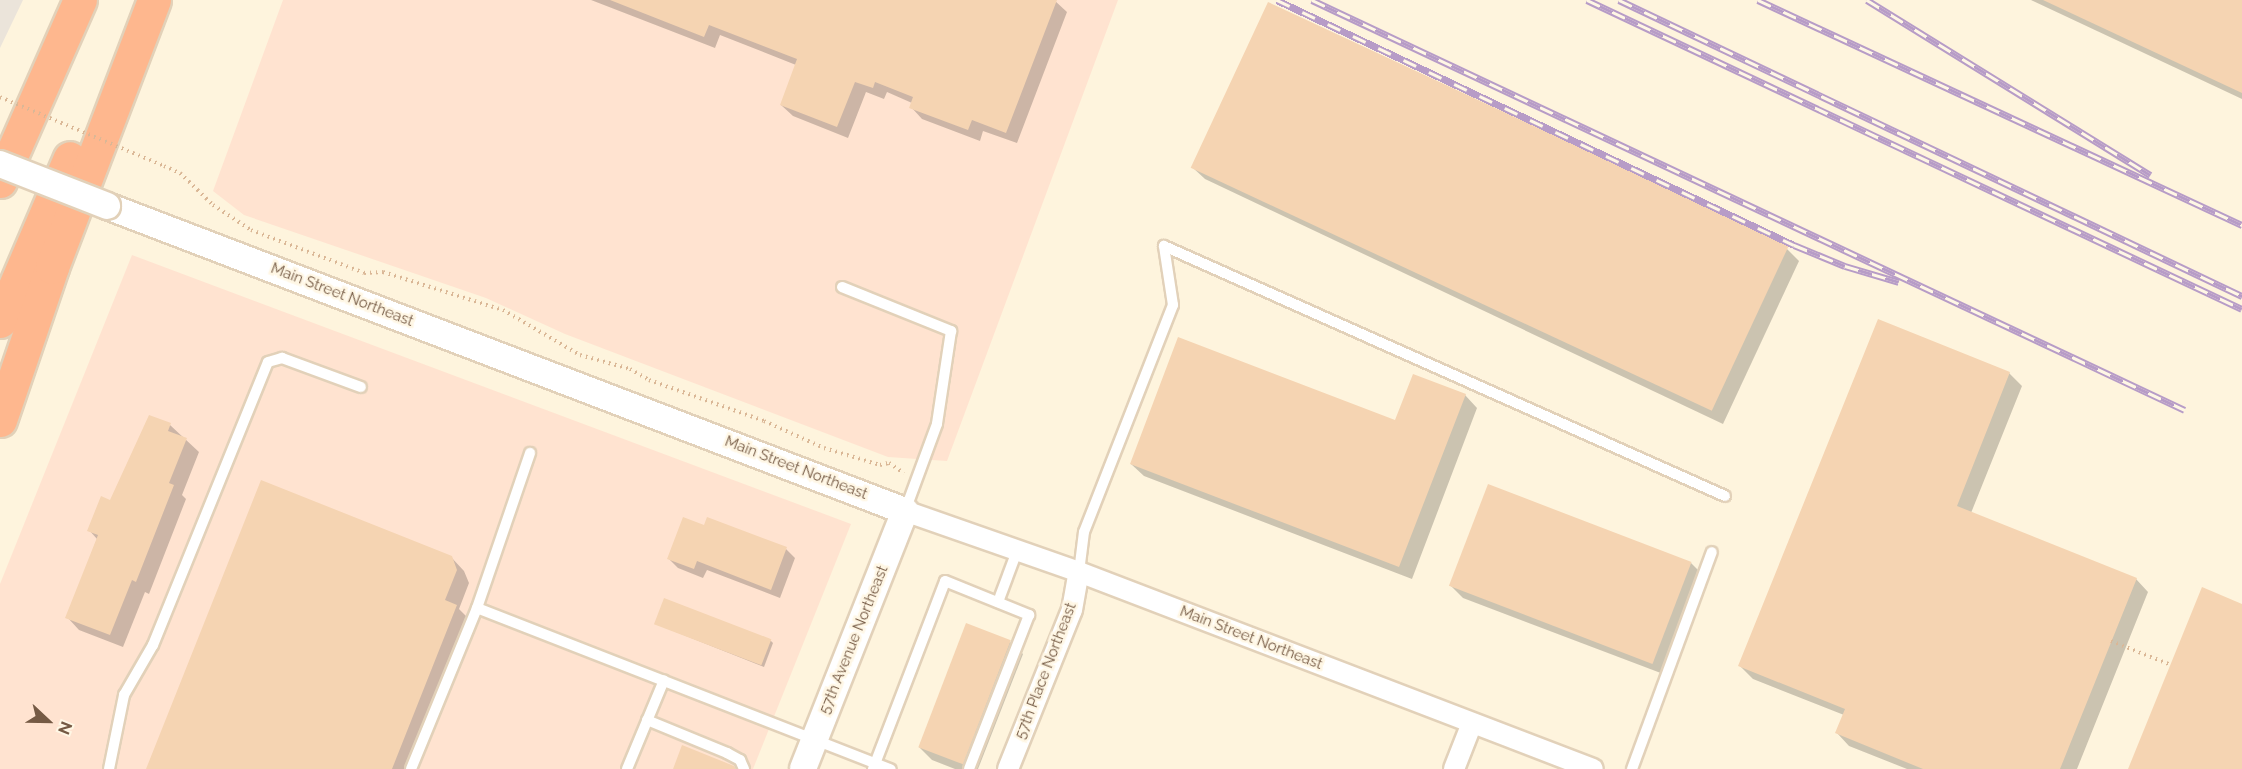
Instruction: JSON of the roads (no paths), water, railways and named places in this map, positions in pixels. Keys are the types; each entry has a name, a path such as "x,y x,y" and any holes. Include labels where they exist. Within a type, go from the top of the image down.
{"highway":[{"path":"0,181 31,103 80,0"},
{"path":"0,321 143,0"},
{"path":"0,420 52,267 154,0"},
{"path":"0,146 31,103"}],"street":[{"name":"Main Street Northeast","path":"0,164 905,511 1079,572 1590,769"},
{"name":"57th Avenue Northeast","path":"803,769 905,511"},
{"name":"57th Place Northeast","path":"1008,769 1072,610 1079,572"},
{"path":"1454,769 1472,723"}],"lane":[{"path":"1079,572 1084,532 1173,305 1164,246 1725,496"},
{"path":"842,287 951,331 937,424 905,511"},
{"path":"109,769 124,695 153,645 268,362 282,358 361,387"},
{"path":"411,769 477,608 530,453"},
{"path":"998,602 1017,551"},
{"path":"1632,769 1712,552"},
{"path":"874,766 945,581 1029,615 969,769"},
{"path":"477,608 815,738 874,766 891,769"},
{"path":"627,769 664,680"},
{"path":"647,720 727,753 740,760 744,769"}],"railway":[{"path":"1277,0 1794,245 1845,266 1899,282"},
{"path":"1312,0 2185,410"},
{"path":"1587,0 2242,309"},
{"path":"1619,0 2242,296"},
{"path":"1758,0 2242,225"},
{"path":"1867,0 2150,175"}]}
